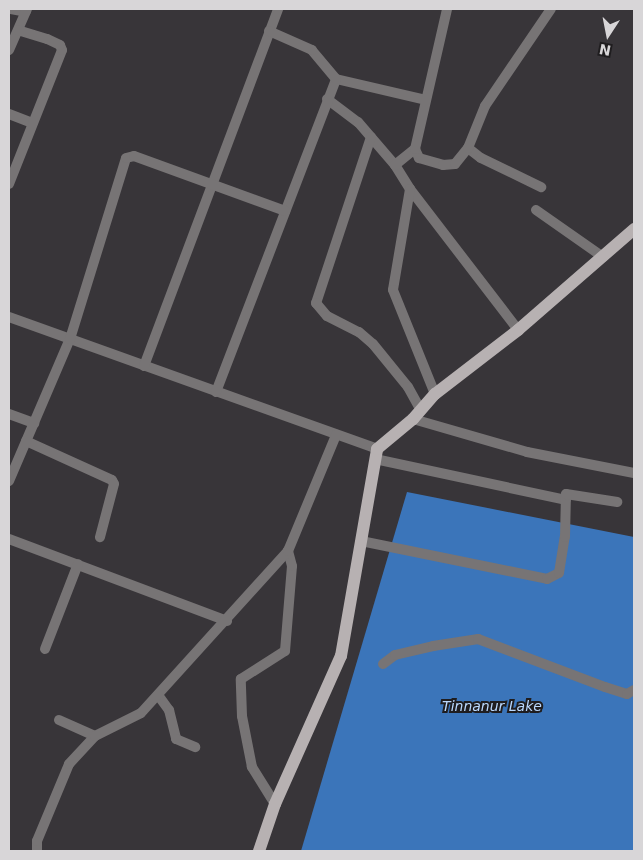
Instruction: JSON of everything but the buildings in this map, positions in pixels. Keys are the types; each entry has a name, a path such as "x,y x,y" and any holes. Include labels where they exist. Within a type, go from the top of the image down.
{"main road":[{"path":"258,851 275,804 341,656 376,454 436,394 518,330 634,228"}],"street":[{"path":"9,50 26,10 11,9"},
{"path":"144,366 278,9"},
{"path":"447,9 415,150 419,158 451,166 468,148 485,106 551,9"},
{"path":"9,184 62,50 60,45 47,39 18,30"},
{"path":"269,31 312,50 336,79 426,100"},
{"path":"216,392 336,79"},
{"path":"327,99 358,122 395,165 410,189 518,330"},
{"path":"9,114 32,123"},
{"path":"371,137 316,303 326,316 359,332 373,344 408,387 417,414 528,452 634,473"},
{"path":"468,148 541,187"},
{"path":"395,165 415,150"},
{"path":"9,481 70,339 122,163 134,156 212,183 285,212"},
{"path":"410,189 393,290 436,394"},
{"path":"536,210 603,257"},
{"path":"9,317 336,435 376,454 566,500"},
{"path":"9,414 34,423"},
{"path":"36,851 37,841 69,764 96,736 141,712 227,621 288,550 336,435"},
{"path":"26,441 112,480 114,484 100,537"},
{"path":"361,541 547,579 559,573 566,537 566,494 617,502"},
{"path":"9,539 227,621"},
{"path":"275,804 252,767 242,716 241,679 285,651 292,566 288,550"},
{"path":"45,649 78,564"},
{"path":"383,664 396,655 433,646 478,639 605,688 627,694 634,690"},
{"path":"158,695 169,710 176,739 195,747"},
{"path":"59,720 96,736"}],"water":[{"name":"Tinnanur Lake","path":"407,492 634,537 634,851 301,851"}]}
